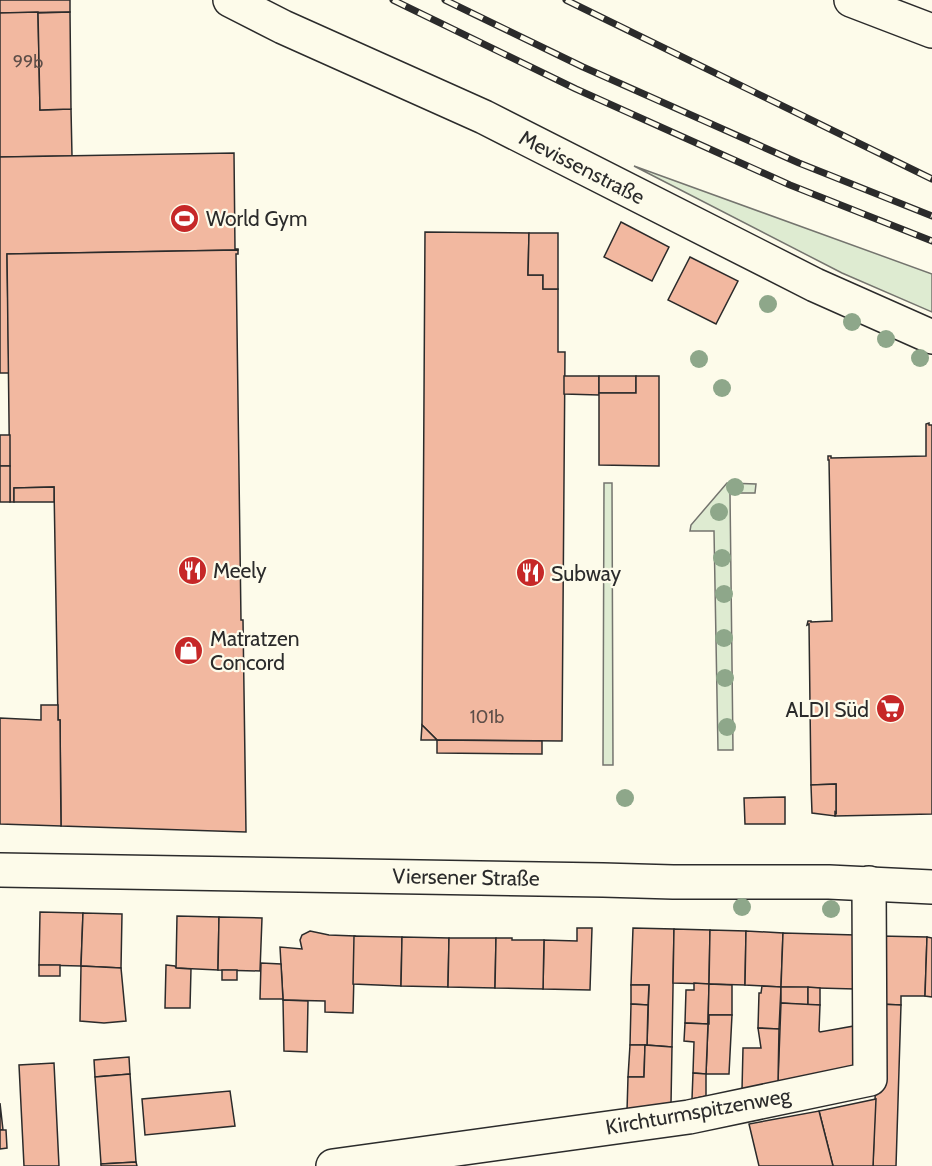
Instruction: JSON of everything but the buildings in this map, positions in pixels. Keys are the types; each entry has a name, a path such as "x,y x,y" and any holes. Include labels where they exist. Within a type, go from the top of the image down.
{"street":[{"name":"Mevissenstraße","path":"230,0 283,27 484,117 815,285 932,337"},
{"path":"851,0 932,31"},
{"name":"Viersener Straße","path":"0,870 674,882 869,883 932,887"},
{"name":"Kirchturmspitzenweg","path":"333,1166 689,1117 870,1079 869,883"}],"green space":[{"path":"634,166 932,274 932,312 842,273"},
{"path":"604,483 612,483 613,765 603,765"},
{"path":"727,483 756,484 755,493 730,493 733,750 718,750 714,531 690,531 691,525"}],"railway":[{"path":"393,0 576,89 790,185 932,241"},
{"path":"445,0 583,67 799,163 932,216"},
{"path":"566,0 932,179"}],"place":[{"name":"World Gym","path":"185,218"},
{"name":"Meely","path":"192,570"},
{"name":"Subway","path":"530,573"},
{"name":"Matratzen Concord","path":"189,650"},
{"name":"ALDI Süd","path":"890,709"}]}
